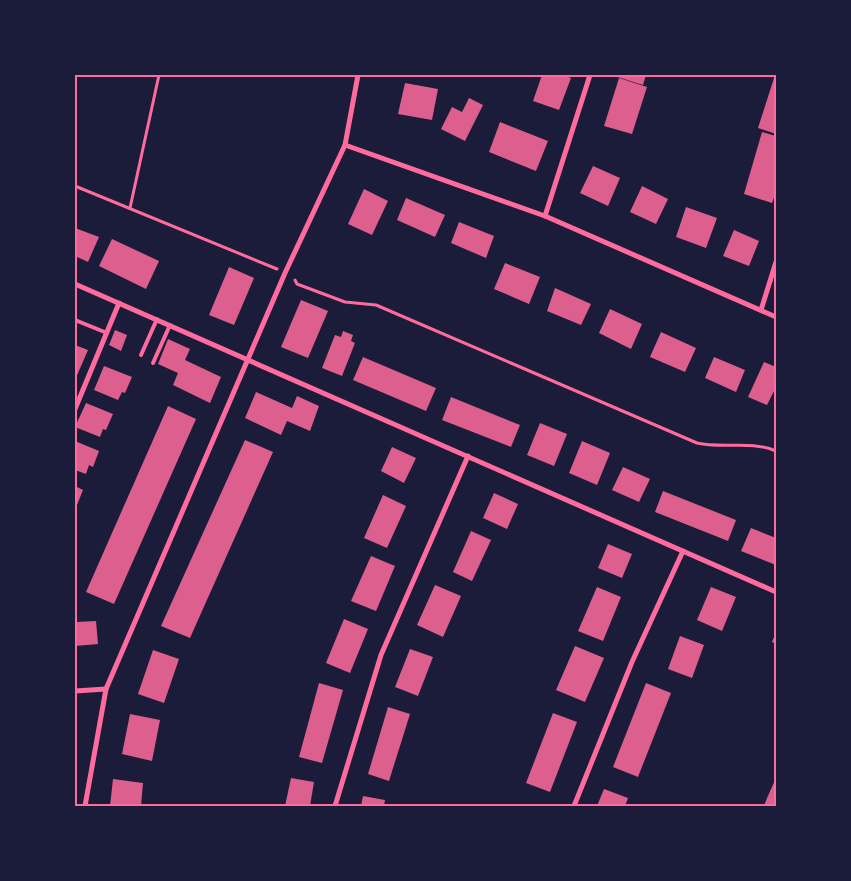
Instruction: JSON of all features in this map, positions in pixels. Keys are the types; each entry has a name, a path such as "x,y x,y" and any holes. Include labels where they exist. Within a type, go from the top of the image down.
{"street":[{"path":"84,806 106,689 285,273 345,145 358,75"},
{"path":"545,216 590,75"},
{"path":"345,145 545,216 776,317"},
{"path":"761,310 776,262"},
{"path":"75,284 776,592"},
{"path":"75,409 119,302"},
{"path":"335,806 381,655 468,456"},
{"path":"574,806 632,662 683,550"},
{"path":"75,692 106,689"}],"lane":[{"path":"141,355 157,319"},
{"path":"75,320 107,332"},
{"path":"153,363 170,325"}],"path":[{"path":"130,208 159,75"},
{"path":"75,186 285,273 293,278 297,284 345,302 376,305 697,443 714,446 750,444 776,451"}],"building":[{"path":"542,75 563,75 571,78 559,110 533,101"},
{"path":"611,75 646,75 643,85"},
{"path":"776,75 776,134 758,128"},
{"path":"619,78 647,87 632,134 604,126"},
{"path":"405,83 438,89 432,120 398,114"},
{"path":"469,98 483,105 465,141 441,129 452,107 462,112"},
{"path":"500,122 548,141 536,171 489,152"},
{"path":"762,132 776,136 776,192 772,203 744,194"},
{"path":"593,166 620,178 608,206 580,193"},
{"path":"642,186 668,199 656,224 630,212"},
{"path":"364,189 388,201 372,235 348,224"},
{"path":"406,198 445,215 435,237 397,220"},
{"path":"686,207 717,218 706,248 676,237"},
{"path":"459,222 494,236 486,258 451,243"},
{"path":"75,228 99,237 88,262 75,256"},
{"path":"734,230 759,241 749,266 723,256"},
{"path":"112,239 159,261 146,289 99,266"},
{"path":"505,263 540,277 529,304 494,289"},
{"path":"229,267 254,278 234,325 209,315"},
{"path":"555,288 591,304 581,325 547,311"},
{"path":"301,300 328,311 308,358 281,347"},
{"path":"610,309 642,324 631,349 599,333"},
{"path":"115,330 127,335 121,351 109,345"},
{"path":"343,331 353,335 351,341 355,343 342,376 322,368 335,335 341,337"},
{"path":"661,332 696,348 685,372 650,357"},
{"path":"168,339 190,349 185,360 221,377 210,403 173,385 178,373 158,364"},
{"path":"75,345 88,350 75,380"},
{"path":"363,357 436,388 426,411 353,380"},
{"path":"714,357 745,370 736,392 705,378"},
{"path":"764,362 776,367 776,392 774,391 767,405 748,397"},
{"path":"104,366 132,377 125,393 122,392 118,400 94,390"},
{"path":"256,392 292,408 297,396 319,406 310,431 287,421 281,435 245,418"},
{"path":"451,397 520,425 511,447 442,420"},
{"path":"86,403 113,414 106,430 103,429 100,437 75,427"},
{"path":"168,406 196,419 114,604 86,592"},
{"path":"540,423 567,434 554,466 527,455"},
{"path":"245,440 273,452 190,638 161,626"},
{"path":"75,441 99,451 93,467 89,465 86,474 75,470"},
{"path":"582,441 610,453 597,485 569,473"},
{"path":"392,447 416,458 404,483 381,471"},
{"path":"623,467 650,479 639,502 612,490"},
{"path":"75,486 83,490 77,505 75,505"},
{"path":"663,491 736,520 728,541 655,512"},
{"path":"494,493 518,504 507,529 483,518"},
{"path":"383,495 406,506 387,548 364,538"},
{"path":"751,528 776,538 776,565 741,551"},
{"path":"471,531 491,540 472,581 453,572"},
{"path":"608,544 632,554 622,578 598,568"},
{"path":"371,556 395,566 376,611 351,601"},
{"path":"435,585 461,596 443,637 417,625"},
{"path":"597,587 621,597 603,641 578,631"},
{"path":"711,587 736,597 722,631 697,620"},
{"path":"344,619 368,629 350,673 326,663"},
{"path":"96,621 98,644 75,646 75,622"},
{"path":"776,632 776,644 772,642"},
{"path":"680,636 704,645 692,678 668,669"},
{"path":"575,646 604,658 585,702 556,690"},
{"path":"410,649 433,657 418,696 395,687"},
{"path":"153,650 179,659 164,703 138,694"},
{"path":"319,683 343,690 322,763 299,757"},
{"path":"646,683 671,693 638,777 613,767"},
{"path":"388,707 410,714 389,781 368,774"},
{"path":"553,713 577,722 550,792 526,783"},
{"path":"130,714 160,720 152,761 122,754"},
{"path":"291,778 314,782 310,806 285,806"},
{"path":"776,778 776,806 764,806 767,798"},
{"path":"113,779 143,783 141,806 110,806"},
{"path":"604,789 628,798 625,806 597,806"},
{"path":"363,796 385,800 384,806 361,806"}]}
